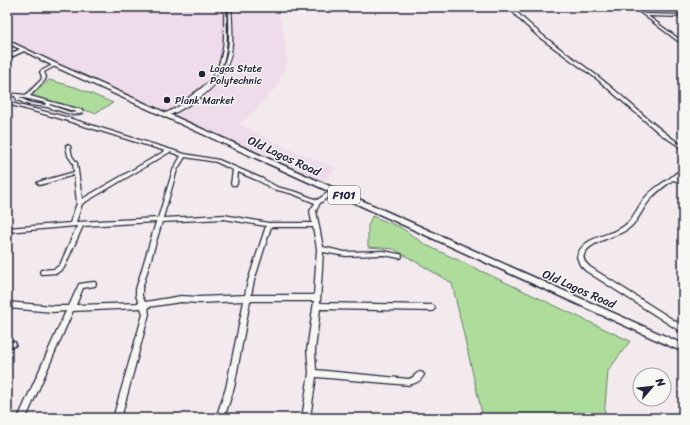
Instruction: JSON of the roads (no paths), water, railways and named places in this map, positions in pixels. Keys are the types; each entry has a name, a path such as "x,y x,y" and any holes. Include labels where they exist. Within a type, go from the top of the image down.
{"main road":[{"name":"Old Lagos Road","path":"7,41 19,51 55,65 165,114 683,348"},
{"path":"7,57 19,51"}],"street":[{"path":"165,114 191,98 220,70 226,50 225,7"},
{"path":"165,114 197,98 220,77 224,70 230,49 230,7"},
{"path":"510,7 535,30 625,100 655,129 683,148"},
{"path":"635,7 683,7"},
{"path":"635,7 683,44"},
{"path":"644,15 683,16"},
{"path":"7,51 19,51"},
{"path":"28,96 43,80 44,77 42,72 55,65"},
{"path":"7,94 28,96 48,104 72,114 81,112 48,104 27,103 18,99 17,95"},
{"path":"7,103 60,117 184,155 217,161 275,188 295,193 318,202"},
{"path":"68,146 75,163 80,203 72,224"},
{"path":"80,203 170,150"},
{"path":"117,418 144,328 146,314 145,305 140,300 139,288 175,170 184,155"},
{"path":"234,184 236,169"},
{"path":"683,170 674,179 647,199 638,215 628,227 588,245 582,252 580,258 582,264 588,269 683,330"},
{"path":"40,183 76,173"},
{"path":"674,179 683,181"},
{"path":"306,418 313,374 311,350 318,298 320,250 313,211 318,202 334,191"},
{"path":"7,230 72,224 228,217 269,225 315,224"},
{"path":"43,272 55,271 62,266 80,224"},
{"path":"220,418 230,388 247,298 269,225"},
{"path":"320,250 345,254 384,253 400,256"},
{"path":"22,418 81,286 93,284"},
{"path":"7,305 53,310 145,305 181,299 318,298"},
{"path":"317,306 432,308"},
{"path":"313,374 409,382 416,380 420,375"}],"place":[{"name":"Lagos State Polytechnic","path":"202,74"},
{"name":"Plank Market","path":"167,100"}]}
